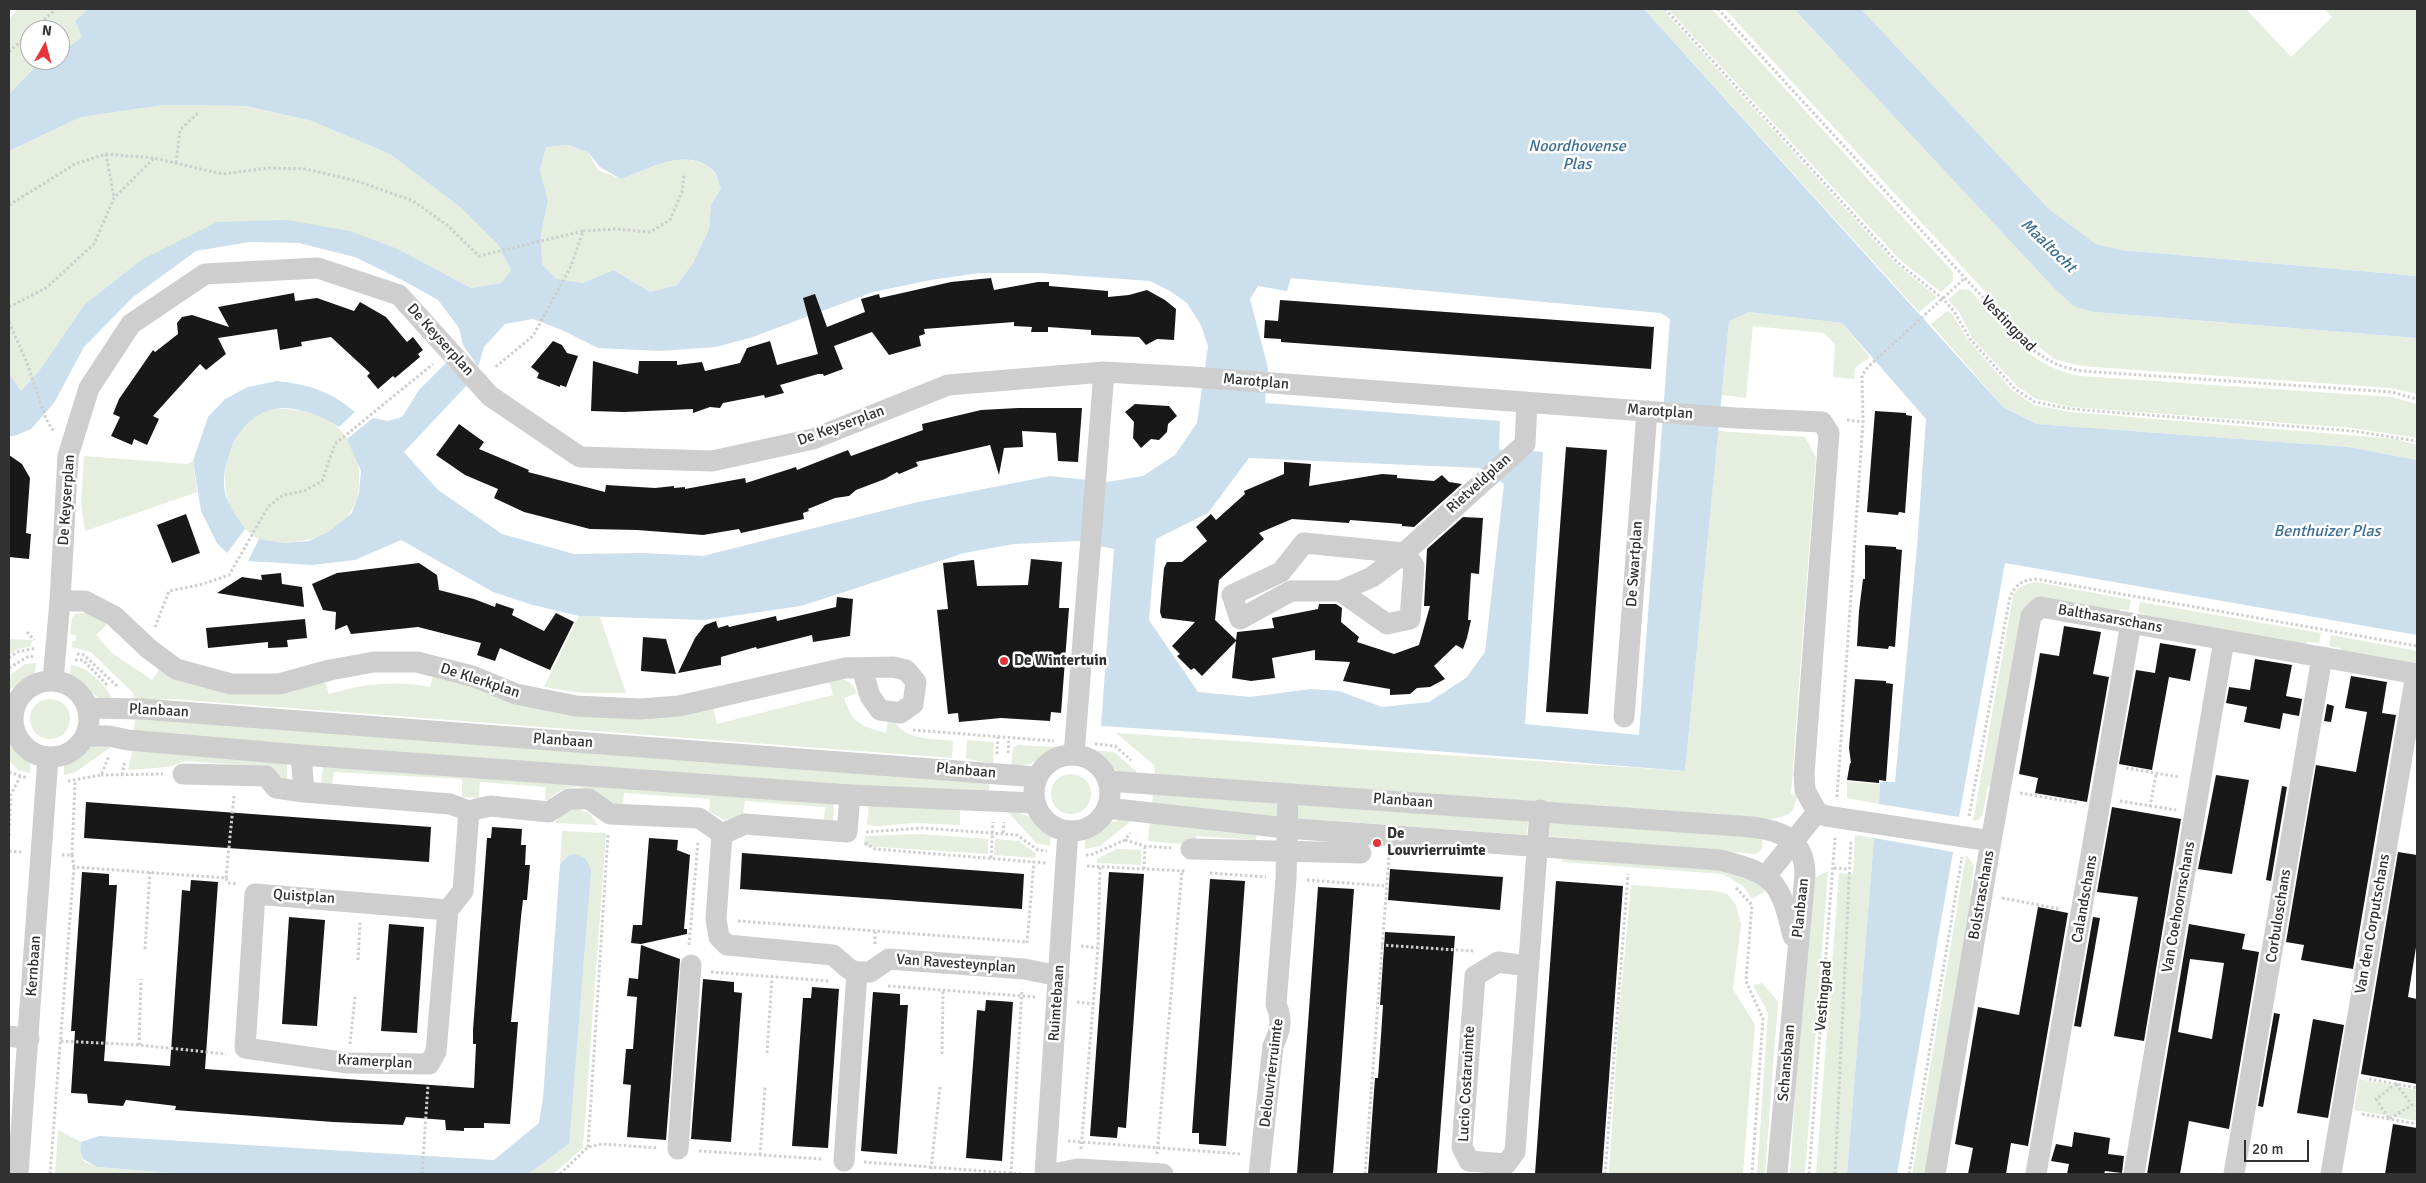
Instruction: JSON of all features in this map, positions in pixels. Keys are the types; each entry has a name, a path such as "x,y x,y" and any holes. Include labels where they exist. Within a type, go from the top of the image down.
{"street":[{"name":"De Keyserplan","path":"53,680 60,601 68,456 89,388 131,324 205,274 318,268 399,295 490,396 580,457 712,461 813,439 948,385 1104,372"},
{"name":"Marotplan","path":"1104,372 1736,418 1822,422 1829,433 1804,775 1805,790 1835,816"},
{"path":"1075,749 1104,372"},
{"name":"Rietveldplan","path":"1404,553 1304,544 1280,572 1232,595 1240,619 1291,591 1340,591 1372,577 1404,553 1525,444 1527,402"},
{"name":"De Swartplan","path":"1624,716 1651,412"},
{"path":"1340,591 1387,624 1410,619 1414,566 1404,553"},
{"path":"1280,572 1291,591"},
{"name":"De Klerkplan","path":"60,601 85,601 114,616 140,641 176,669 231,684 280,684 330,670 374,662 417,662 472,676 516,694 576,706 640,709 679,706 846,668 862,669 893,666 906,670 916,682 913,704 900,713"},
{"name":"Balthasarschans","path":"1991,841 2031,616 2040,607 2416,674"},
{"name":"Calandschans","path":"2036,1174 2131,623"},
{"name":"Van Coehoornschans","path":"2134,1174 2224,640"},
{"name":"Corbuloschans","path":"2234,1174 2322,657"},
{"path":"862,669 870,696 880,710 900,713"},
{"name":"Van den Corputschans","path":"2331,1174 2416,674"},
{"path":"53,680 68,684 81,694 88,708 90,722 86,736 76,748 63,756 48,757 33,753 21,743 11,730 12,703 31,686 53,680"},
{"name":"Planbaan","path":"88,708 142,709 1037,778"},
{"name":"Planbaan","path":"86,736 108,736 128,740 301,755 850,795 1035,804"},
{"path":"1075,749 1103,771 1110,790 1107,808 1102,816 1087,828 1068,831 1059,829 1044,820 1035,804 1034,795 1037,778 1042,770 1056,758 1075,749"},
{"path":"301,755 304,792"},
{"name":"Kernbaan","path":"18,1174 23,1109 19,1038 41,854 48,757"},
{"path":"183,774 266,776 276,788 450,804 469,810 490,806 549,812 569,799 589,799 610,814 700,818 722,834"},
{"name":"Planbaan","path":"1108,781 1540,810 1770,829 1795,842 1805,864 1797,951"},
{"name":"Delouvrierruimte","path":"1261,1165 1273,1046 1280,1032 1281,1015 1276,1004 1286,879 1285,852 1288,794"},
{"path":"722,834 745,824 847,832 850,795"},
{"name":"Planbaan","path":"1107,808 1286,828 1720,860 1753,868 1766,876 1779,890 1797,951"},
{"path":"448,910 463,891 469,810"},
{"name":"Lucio Costaruimte","path":"1528,966 1498,962 1475,976 1462,1147 1469,1161 1506,1164 1515,1152 1540,810"},
{"name":"Bolstraschans","path":"1835,816 1991,841 1935,1174"},
{"path":"1766,876 1795,842 1835,816"},
{"name":"Ruimtebaan","path":"1045,1174 1068,831"},
{"path":"722,834 716,919 719,937 727,945 833,955 849,969 857,972 844,1161"},
{"path":"1191,849 1361,853"},
{"name":"Quistplan","path":"245,1048 255,894 448,910"},
{"name":"Kramerplan","path":"245,1048 348,1062 429,1064 436,1052 448,910"},
{"name":"Schansbaan","path":"1777,1174 1797,951"},
{"name":"Van Ravesteynplan","path":"857,972 870,972 889,959 1024,969 1059,976"},
{"path":"678,1149 691,965"},
{"path":"1052,1174 1078,1168 1159,1174"}],"path":[{"path":"44,20 56,9"},
{"path":"1665,9 1897,262 1942,298 1954,311 1970,339 2015,389 2035,402 2071,409 2378,434 2417,441"},
{"name":"Vestingpad","path":"1718,9 2036,354 2053,364 2068,369 2392,392 2417,399"},
{"path":"9,52 20,42"},
{"path":"176,163 180,130 199,112"},
{"path":"106,154 114,198"},
{"path":"9,205 76,164 106,154 154,158 222,174 269,168 306,169 360,182 413,201 447,225 479,256 583,232 615,229 650,232 670,220 682,192 684,173"},
{"path":"9,307 46,288 94,244 114,198 154,158"},
{"path":"477,382 533,336 571,266 583,232"},
{"path":"1835,1174 1848,869 1835,816 1863,422 1862,376 1868,367 1965,278"},
{"path":"9,322 27,363 46,419"},
{"path":"140,641 154,628 169,591 203,584 229,575 268,507 284,495 304,491 322,481 335,444 449,351"},
{"path":"9,658 17,652 37,647"},
{"path":"900,713 909,730 1009,738 1075,749 1115,746 1141,770 1140,784"},
{"path":"2108,765 2200,780"},
{"path":"101,775 183,774"},
{"path":"2150,807 2156,774"},
{"path":"236,775 226,878 228,883 249,884 255,894"},
{"path":"9,836 11,794 20,777"},
{"path":"50,1174 74,867 72,856 75,781"},
{"path":"2000,790 2082,804"},
{"path":"2102,798 2195,813"},
{"path":"847,832 875,849 1034,861 1067,859 1091,855 1125,840 1135,826 1137,812"},
{"path":"588,1147 610,814"},
{"name":"Vestingpad","path":"1809,1174 1834,868 1835,816"},
{"path":"847,832 923,828 1010,834 1017,835 1038,850 1100,866 1192,872"},
{"path":"1909,1174 1960,836"},
{"path":"1125,840 1145,846 1191,849"},
{"path":"1144,869 1145,846"},
{"path":"9,851 72,856"},
{"path":"1365,1174 1389,855"},
{"path":"1011,1174 1024,969 1034,861"},
{"path":"1078,1168 1098,948 1100,866"},
{"path":"74,867 226,878"},
{"path":"1834,868 1848,869"},
{"path":"1159,1174 1157,1148 1182,871"},
{"path":"144,949 150,872"},
{"path":"1201,872 1386,886"},
{"path":"1619,874 1637,875"},
{"path":"1606,1174 1628,874"},
{"path":"1735,888 1752,905 1746,981 1763,1019 1752,1174"},
{"path":"1982,894 2082,913"},
{"path":"358,960 362,902"},
{"path":"691,924 708,924 716,919 1027,942"},
{"path":"1381,945 1483,951"},
{"path":"942,1054 944,964"},
{"path":"767,1053 772,977"},
{"path":"139,1045 141,979"},
{"path":"348,1062 355,997"},
{"path":"61,1042 139,1045 234,1055 245,1048"},
{"path":"422,1174 429,1064"},
{"path":"2348,1075 2417,1088"},
{"path":"2390,1119 2412,1104 2396,1084"},
{"path":"2390,1119 2376,1099 2396,1084"},
{"path":"760,1155 765,1087"},
{"path":"931,1169 940,1088"},
{"path":"2342,1111 2417,1124"},
{"path":"1047,1141 1082,1140 1157,1148 1261,1165"},
{"path":"560,1174 588,1147 602,1144 931,1169 1023,1174"}],"green space":[{"path":"18,9 88,9 75,21 82,37 70,46 70,20 20,20 20,70 32,70 9,94 9,19"},
{"path":"1644,9 1662,9 1895,263 1937,297 1919,312"},
{"path":"1668,9 1712,9 1953,272 1953,281 1941,292 1900,260"},
{"path":"1725,9 1794,9 1829,47 2094,312 2417,338 2417,394 2391,388 2081,366 2054,359 2025,335"},
{"path":"1861,9 2246,9 2291,57 2332,17 2325,9 2417,9 2417,276 2121,250 2096,244 2049,209"},
{"path":"164,105 246,106 312,121 390,154 460,207 498,245 511,270 501,283 471,288 400,250 287,220 141,260 84,305 39,371 20,392 9,373 9,151 81,117"},
{"path":"568,145 588,152 598,170 621,179 656,165 682,160 694,161 705,165 716,175 721,188 711,205 709,229 693,263 677,285 650,292 615,270 583,283 556,280 542,264 541,234 548,201 540,170 546,147"},
{"path":"1960,289 1970,290 2018,344 2046,364 2063,372 2081,376 2391,397 2417,404 2417,438 2352,428 2071,407 2036,399 2017,386 1972,338 1959,312 1948,300"},
{"path":"1947,311 1952,314 1968,340 2012,390 2034,405 2071,412 2396,439 2417,445 2417,460 2348,447 2037,424 2003,407 1931,324"},
{"path":"1749,312 1842,323 1870,357 1855,368 1854,379 1833,377 1835,344 1824,333 1753,326 1746,398 1722,395 1729,321"},
{"path":"274,409 291,409 307,412 330,421 339,429 354,450 358,462 359,488 354,506 347,517 337,526 320,536 297,542 263,541 246,530 231,508 225,483 228,457 237,437 249,421 263,412"},
{"path":"1718,431 1805,437 1816,457 1791,794 1797,795 1793,810 1787,815 1772,819 1155,776 1154,765 1116,733 1685,771"},
{"path":"84,456 187,464 193,461 197,492 85,531 81,503"},
{"path":"2036,582 2131,600 2129,611 2121,609 2117,612 2041,599 1994,786 1988,786 1983,813 1980,819 1973,821 2013,596 2022,586"},
{"path":"2140,602 2321,633 2319,643 2308,642 2305,644 2151,617 2138,612"},
{"path":"86,609 98,616 107,625 96,635 112,653 152,680 161,667 186,680 324,678 329,694 379,684 430,687 434,672 644,718 714,709 717,724 833,695 829,680 842,679 849,682 857,693 844,698 850,713 859,722 886,733 888,720 894,721 905,732 912,735 928,739 953,741 952,758 171,699 135,701 133,693 91,652 72,647 72,641 76,641 76,635 70,634 72,618 75,614 84,613"},
{"path":"579,616 600,617 626,693 583,693 544,687"},
{"path":"2331,635 2417,651 2417,664 2342,651 2340,648 2329,646"},
{"path":"9,639 32,640 31,646 16,650 9,655"},
{"path":"36,663 35,675 9,690 9,676 25,664"},
{"path":"71,665 84,669 96,678 107,690 114,702 99,698 70,677"},
{"path":"54,699 61,702 67,708 70,719 69,727 61,736 54,739 46,739 39,736 31,727 30,715 33,708 42,700"},
{"path":"135,718 990,781 989,793 969,794 157,735 134,731"},
{"path":"967,740 994,742 993,763 966,759"},
{"path":"112,743 111,747 74,773 64,775 64,765 92,746"},
{"path":"1018,745 1059,748 1030,764 1011,768 1013,748"},
{"path":"9,746 30,760 30,773 18,770 9,760"},
{"path":"133,748 287,760 287,781 269,767 186,761 168,767 128,770"},
{"path":"1091,750 1114,752 1136,771 1136,777 1120,773"},
{"path":"323,765 834,800 833,821 824,820 825,807 745,801 743,814 725,820 709,812 710,799 624,793 623,806 612,804 580,787 571,787 545,800 546,787 480,782 479,798 462,797 462,779 334,772 332,784 321,783"},
{"path":"1075,774 1082,777 1088,783 1091,794 1090,802 1082,811 1075,814 1067,814 1060,811 1052,802 1051,790 1054,783 1063,775"},
{"path":"1847,782 1880,784 1879,804 1847,798"},
{"path":"1153,792 1272,799 1278,805 1277,819 1152,806"},
{"path":"1304,800 1520,816 1528,823 1527,835 1296,818 1296,807"},
{"path":"869,803 960,810 960,825 913,823 880,826 867,825"},
{"path":"575,808 589,813 598,825 555,823 563,813"},
{"path":"1009,809 1030,817 1051,834 1050,846 1036,843 1009,813"},
{"path":"1125,818 1131,821 1100,846 1085,849 1085,837 1109,823"},
{"path":"1554,819 1761,837 1763,845 1756,854 1546,836 1547,824"},
{"path":"1150,821 1257,831 1256,840 1196,836 1195,845 1148,841"},
{"path":"562,831 606,833 583,1148 553,1174 528,1174 569,1144 568,856 560,864"},
{"path":"919,834 988,839 988,854 864,846 865,836"},
{"path":"1855,835 1874,838 1847,1174 1816,1174 1839,873 1853,874"},
{"path":"995,839 1019,841 1036,854 1035,858 994,855"},
{"path":"1116,849 1141,850 1141,865 1097,863 1097,859"},
{"path":"1563,853 1734,866 1769,889 1752,899 1743,886 1723,874 1562,862"},
{"path":"1966,855 1974,865 1970,895 1974,896 1927,1174 1912,1174"},
{"path":"1828,871 1805,1174 1790,1174 1809,881"},
{"path":"1631,885 1716,891 1727,894 1736,905 1741,924 1733,989 1755,1025 1743,1174 1609,1174 1619,1014"},
{"path":"1762,983 1778,1002 1765,1174 1757,1174 1768,1013 1753,985"},
{"path":"2359,1079 2417,1090 2417,1121 2354,1110"},
{"path":"58,1130 81,1142 80,1150 83,1161 97,1167 185,1174 55,1174"}],"water":[{"name":"Noordhovense Plas","path":"88,9 1644,9 2003,407 2037,424 2348,447 2417,460 2417,635 2005,563 1959,817 1879,804 1880,782 1895,782 1917,547 1926,419 1842,323 1749,312 1729,321 1685,771 1101,726 1114,549 1078,541 1014,544 964,553 801,606 704,620 579,616 533,605 493,592 401,540 355,560 312,565 248,561 259,539 284,543 309,541 328,532 352,513 359,492 361,471 347,439 373,418 388,421 402,417 419,390 446,363 467,385 404,452 438,490 502,534 574,554 643,553 703,556 918,502 1050,476 1107,482 1143,476 1175,455 1197,423 1208,346 1201,325 1187,303 1170,291 1150,281 1041,273 979,273 931,280 873,292 750,338 716,347 660,351 598,348 562,330 533,319 505,324 484,347 478,367 463,345 459,328 438,300 404,281 355,257 299,243 249,242 196,251 133,297 84,347 54,403 31,429 14,436 9,436 9,373 21,391 39,371 84,305 141,260 217,222 287,220 350,231 400,250 471,288 501,283 511,270 498,245 460,207 390,154 312,121 246,106 164,105 81,117 9,151 9,94 32,70 70,70 70,46 82,37 75,21","holes":["568,145 588,152 600,167 621,179 656,165 682,160 694,160 705,165 715,173 721,188 711,205 709,229 693,263 677,285 650,292 614,270 583,283 556,279 542,264 541,234 548,201 540,170 546,147","1291,278 1661,313 1670,319 1639,735 1525,724 1543,452 1533,451 1523,459 1499,449 1500,421 1265,403 1268,368 1250,299 1258,286 1287,291","1249,458 1480,468 1504,484 1485,652 1466,678 1429,702 1382,707 1339,691 1311,689 1250,697 1198,692 1149,620 1156,539 1208,513"]},
{"name":"Maaltocht","path":"1794,9 1861,9 2049,209 2096,244 2121,250 2417,276 2417,338 2094,312 2074,306 2056,290"},
{"path":"277,381 319,390 337,399 355,412 339,427 309,413 280,408 267,411 254,418 243,429 229,454 225,469 224,485 229,503 245,529 227,553 217,543 201,511 193,461 208,417 225,399 248,387"},
{"path":"1874,838 1953,852 1897,1174 1847,1174"},
{"path":"574,854 585,858 591,870 569,1144 528,1174 185,1174 97,1167 83,1159 80,1150 81,1142 99,1136 494,1160 539,1123 543,1098 560,864 568,856"}],"building":[{"path":"991,278 994,290 1038,282 1049,282 1049,286 1108,291 1108,297 1129,295 1147,290 1176,309 1174,340 1157,339 1146,345 1139,337 1091,335 1091,330 1048,327 1048,332 1031,332 1032,327 1014,326 1014,322 924,329 925,334 919,336 921,346 889,355 872,332 834,346 843,369 824,376 823,374 818,374 780,385 784,393 765,398 764,395 723,403 720,408 710,407 693,413 693,409 624,412 591,411 593,361 638,374 639,361 677,361 677,365 702,362 705,371 740,363 747,348 770,341 777,365 818,354 803,298 815,294 827,327 865,312 861,299 879,294 880,298 951,282"},
{"path":"294,293 295,301 317,298 354,311 360,302 386,317 407,342 413,337 423,350 418,354 420,357 395,378 393,376 378,389 367,376 370,373 331,337 301,342 302,346 280,350 277,329 218,338 226,354 206,370 200,364 153,416 159,419 147,445 134,439 132,445 111,436 120,417 113,414 119,399 153,350 155,352 178,334 177,323 182,317 192,315 229,327 218,307"},
{"path":"1280,300 1654,327 1651,369 1281,342 1281,339 1264,338 1265,320 1278,321"},
{"path":"553,341 562,345 567,353 578,356 566,387 560,385 560,387 537,378 539,373 531,367"},
{"path":"1135,404 1169,406 1177,416 1168,424 1167,432 1159,440 1151,439 1141,448 1133,438 1134,422 1125,412"},
{"path":"1082,408 1078,462 1058,461 1056,433 1022,431 1023,447 1004,448 999,475 990,445 916,462 918,466 899,474 897,472 885,479 856,490 849,496 835,498 808,509 809,511 803,513 804,519 741,533 739,529 703,535 590,529 524,512 494,498 498,489 465,475 436,455 459,424 484,442 479,449 529,470 528,472 605,492 606,485 655,488 674,486 674,488 685,487 685,489 745,478 746,483 796,467 797,470 848,450 851,456 923,430 922,424 981,410"},
{"path":"1875,411 1906,413 1906,415 1912,416 1905,513 1899,512 1898,515 1867,512"},
{"path":"1566,447 1607,450 1588,714 1546,712"},
{"path":"9,455 22,464 30,478 26,533 31,534 29,559 9,557"},
{"path":"1284,462 1311,464 1309,486 1382,474 1397,475 1397,478 1434,481 1442,475 1449,482 1462,484 1414,527 1402,526 1402,524 1350,520 1349,523 1292,519 1259,533 1264,539 1219,580 1215,620 1236,640 1237,632 1274,628 1272,618 1318,609 1319,604 1336,604 1342,608 1341,622 1359,637 1357,642 1394,654 1419,645 1430,606 1424,606 1427,549 1463,517 1483,518 1479,574 1471,573 1468,620 1471,620 1467,638 1463,649 1456,645 1434,666 1445,679 1430,687 1417,688 1410,694 1390,695 1390,689 1343,681 1350,662 1315,660 1315,650 1272,658 1275,678 1251,681 1232,678 1236,641 1202,676 1194,668 1191,670 1177,656 1180,654 1172,646 1195,622 1162,618 1160,612 1164,568 1167,562 1182,562 1207,541 1196,527 1211,514 1216,520 1245,494 1244,491 1284,474"},
{"path":"186,514 200,553 172,563 157,525"},
{"path":"1865,545 1896,547 1896,549 1902,550 1895,647 1889,646 1888,649 1857,646 1859,611 1863,579 1865,579"},
{"name":"De Wintertuin","path":"1031,559 1062,562 1059,608 1069,608 1061,713 1051,712 1050,721 1001,718 959,722 958,713 948,714 937,610 948,609 943,563 974,560 977,586 1028,585"},
{"path":"419,563 437,575 439,590 474,599 495,607 496,603 514,609 512,615 544,631 556,613 574,622 550,670 500,648 495,661 477,655 481,643 418,627 351,634 347,625 335,630 336,612 323,610 312,584 337,573"},
{"path":"281,573 282,584 302,587 304,607 217,593 242,577 262,580 261,575"},
{"path":"837,597 853,599 850,636 813,642 812,635 757,649 756,647 721,657 721,665 678,673 695,638 705,625 716,621 718,628 728,625 729,627 776,616 777,621 836,607"},
{"path":"305,619 307,638 287,640 288,647 268,648 268,642 208,648 206,628"},
{"path":"2064,626 2101,632 2093,674 2109,677 2087,802 2035,793 2038,778 2019,774 2040,653 2059,656"},
{"path":"643,637 666,639 676,674 641,671"},
{"path":"2160,643 2196,649 2190,681 2169,677 2152,770 2119,764 2136,670 2155,673"},
{"path":"2255,659 2292,665 2286,696 2302,699 2299,716 2283,713 2280,729 2244,722 2247,707 2226,703 2229,687 2250,690"},
{"path":"2351,676 2387,682 2382,713 2396,715 2353,969 2301,960 2304,945 2286,942 2316,765 2356,772 2367,712 2345,708"},
{"path":"1855,679 1886,681 1886,683 1893,684 1886,781 1879,780 1879,783 1847,780 1851,763 1849,748"},
{"path":"2327,704 2334,706 2331,722 2324,721"},
{"path":"2216,775 2249,780 2232,874 2198,869"},
{"path":"2282,786 2287,787 2271,881 2266,880"},
{"path":"86,802 431,827 429,862 84,838"},
{"path":"2112,807 2181,819 2144,1041 2114,1036 2138,897 2097,892"},
{"path":"492,827 522,829 521,845 526,845 525,865 530,865 527,900 523,900 511,1022 518,1022 510,1124 484,1123 484,1128 464,1128 464,1131 446,1130 445,1120 406,1117 403,1125 333,1122 175,1110 176,1106 126,1100 123,1106 88,1103 87,1094 71,1093 75,1031 71,1031 82,872 109,874 109,885 117,885 104,1061 170,1066 182,890 190,891 191,880 218,882 205,1069 474,1088 476,1044 473,1044 473,1030 487,838 491,838"},
{"path":"649,838 678,840 677,850 690,855 684,929 687,929 687,934 641,944 631,943 633,925 642,925"},
{"path":"2398,852 2417,855 2417,941 2408,997 2417,999 2417,1084 2361,1074"},
{"path":"742,853 1024,874 1022,909 740,889"},
{"path":"1390,869 1503,877 1500,910 1388,900"},
{"path":"1109,872 1144,874 1126,1128 1118,1127 1117,1138 1090,1136"},
{"path":"1210,879 1245,881 1226,1146 1199,1144 1199,1133 1192,1133"},
{"path":"1556,881 1623,886 1602,1174 1535,1174"},
{"path":"1318,887 1354,889 1340,1084 1333,1174 1297,1174"},
{"path":"2038,907 2068,913 2028,1146 2011,1143 2006,1174 1968,1174 1973,1148 1955,1144 1978,1007 2019,1015"},
{"path":"289,917 325,920 317,1026 282,1024"},
{"path":"2093,917 2100,918 2081,1027 2074,1026"},
{"path":"389,924 424,927 417,1033 381,1031"},
{"path":"2189,924 2245,934 2242,949 2259,952 2229,1129 2189,1121 2180,1174 2147,1174","holes":["2190,959 2224,963 2212,1039 2178,1032"]},
{"path":"1385,932 1455,936 1437,1174 1368,1174 1375,1078 1378,1078 1381,1036 1383,1005 1380,1005"},
{"path":"641,945 680,959 666,1140 627,1137 631,1085 623,1084 626,1049 633,1049 637,997 627,996 629,978 638,979"},
{"path":"703,979 734,982 734,992 742,993 731,1142 691,1139"},
{"path":"812,987 839,989 828,1148 792,1146 803,998 811,998"},
{"path":"873,992 900,994 900,1005 908,1005 897,1154 861,1151"},
{"path":"986,1000 1013,1002 1002,1161 966,1158 977,1010 985,1011"},
{"path":"2274,1013 2280,1014 2263,1107 2258,1106"},
{"path":"2313,1019 2344,1025 2328,1118 2297,1113"},
{"path":"2393,1124 2417,1128 2417,1174 2385,1174"},
{"path":"2074,1132 2110,1138 2108,1154 2124,1156 2122,1173 2105,1171 2104,1174 2067,1174 2069,1164 2051,1161 2056,1144 2072,1147"}],"place":[{"name":"De Wintertuin","path":"1004,661"},
{"name":"De Louvrierruimte","path":"1377,843"}],"water label":[{"name":"Benthuizer Plas","path":"2327,532"}]}
